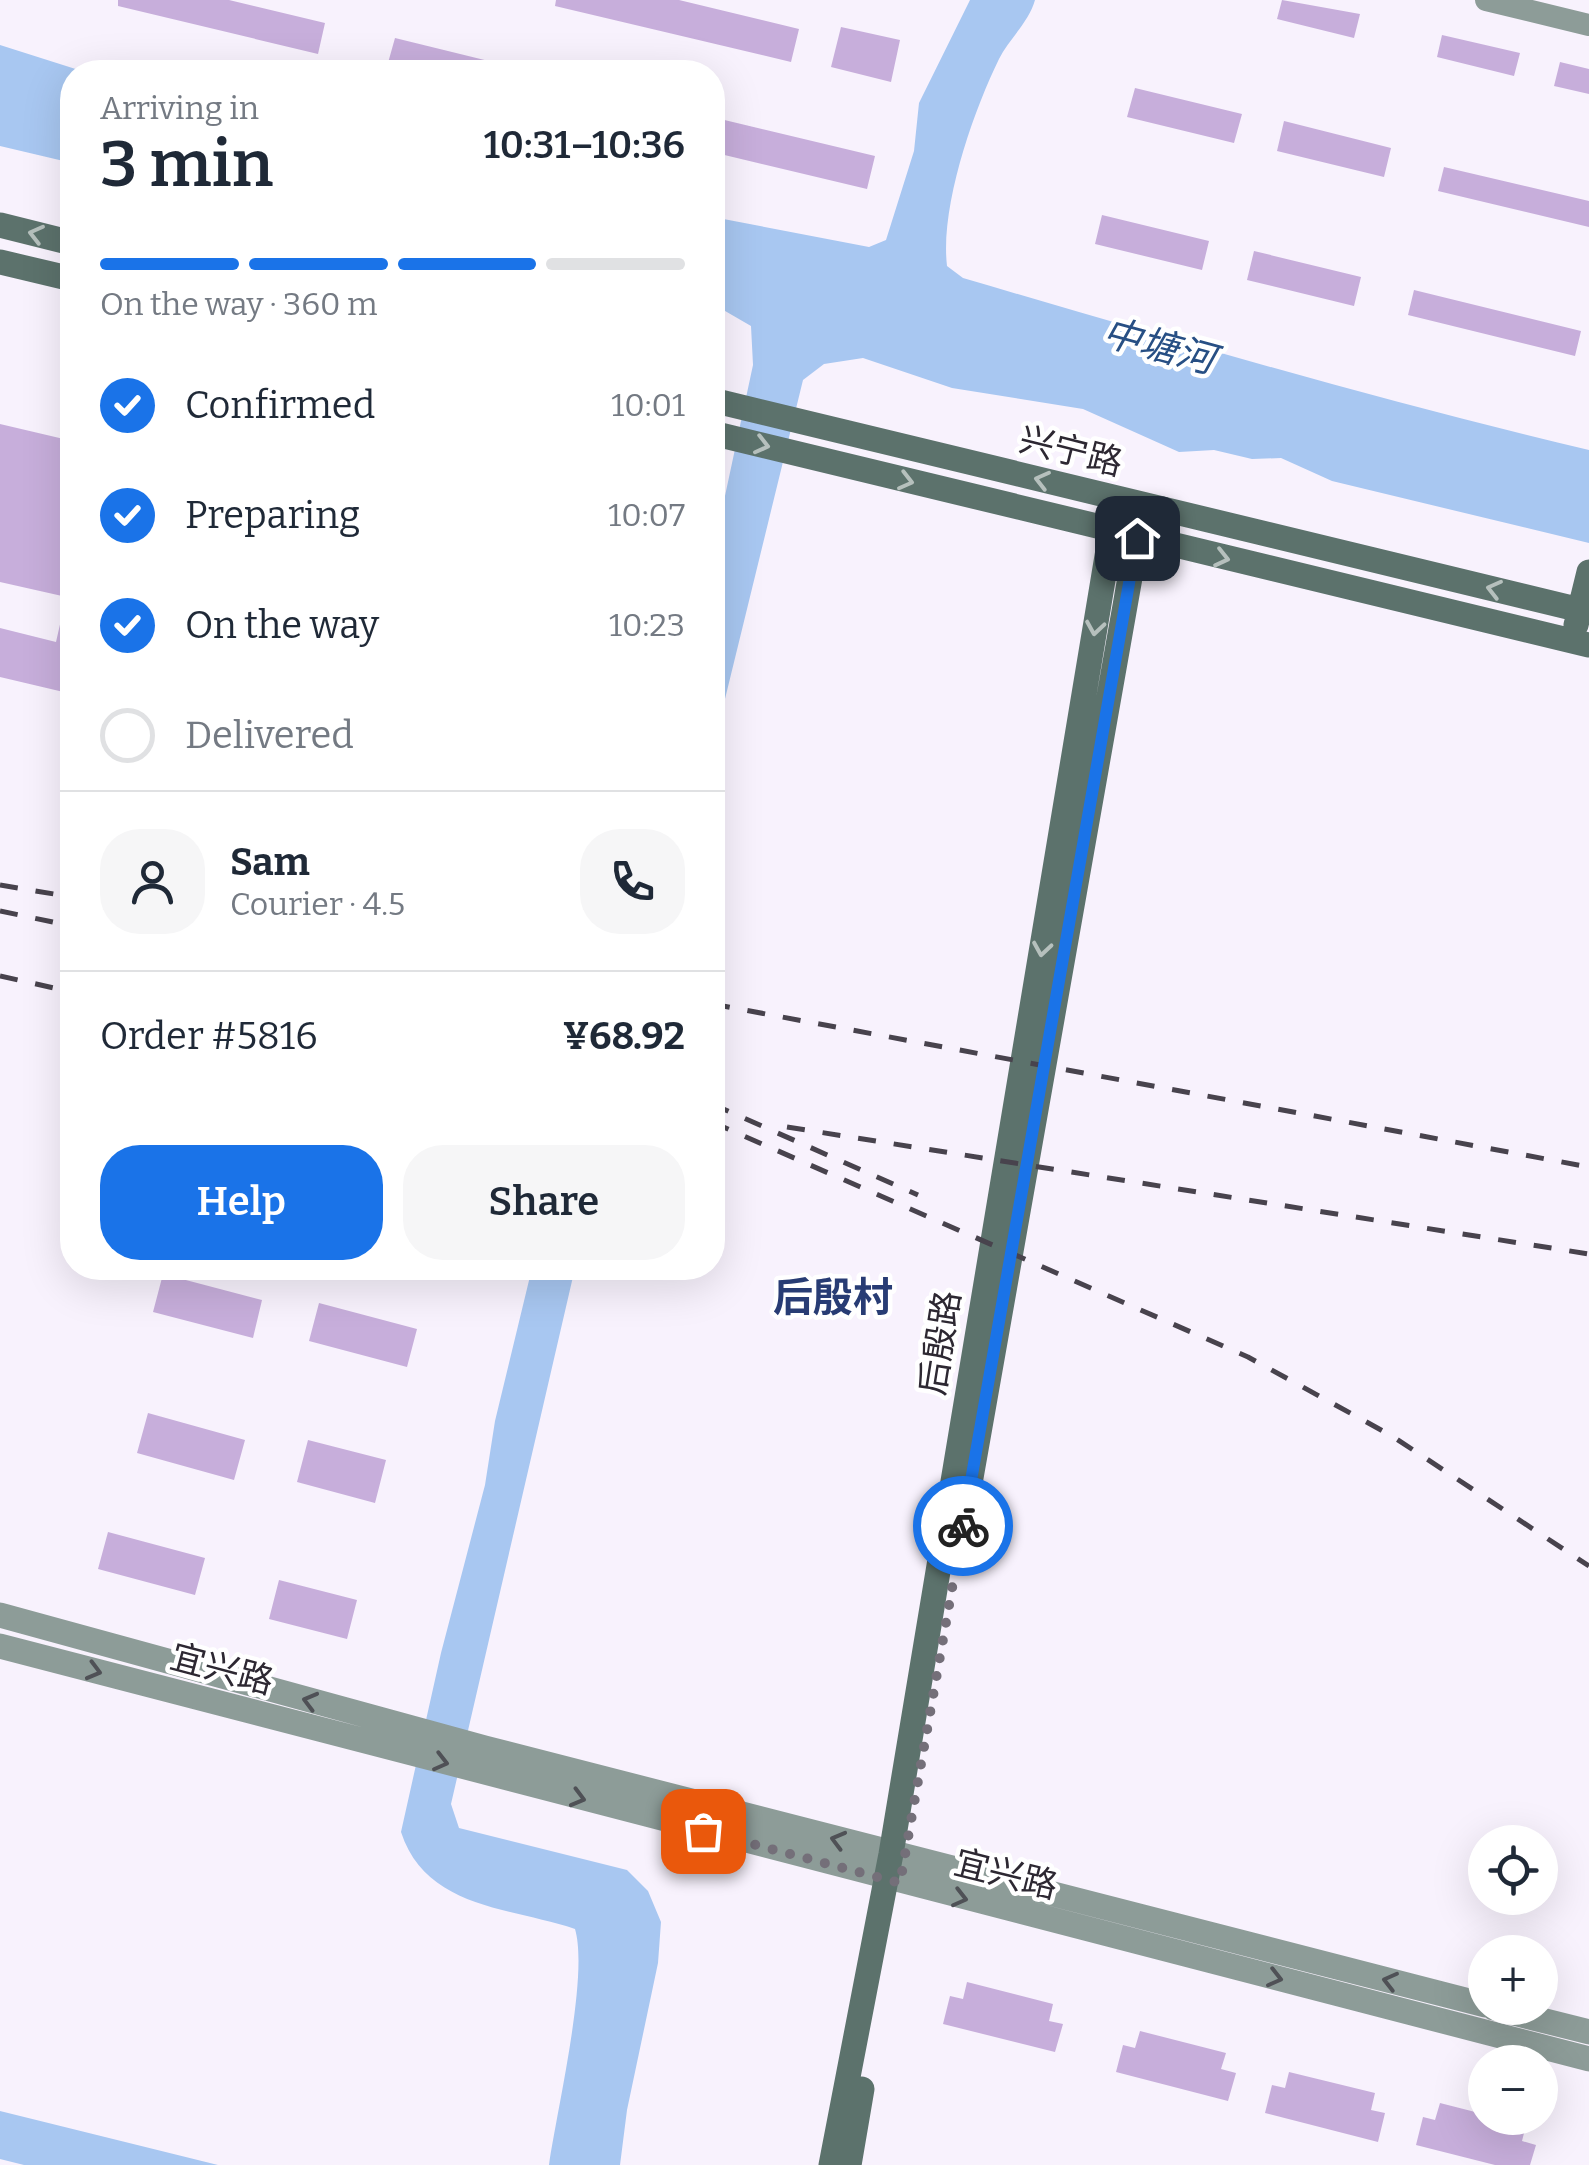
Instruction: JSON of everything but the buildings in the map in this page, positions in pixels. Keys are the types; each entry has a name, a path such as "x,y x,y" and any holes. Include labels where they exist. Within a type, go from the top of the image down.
{"main road":[{"path":"0,225 60,240"},
{"path":"0,262 60,276"},
{"name":"兴宁路","path":"725,403 1584,611"},
{"path":"725,436 1580,643 1589,572"},
{"name":"后殷路","path":"893,1880 1111,532"},
{"name":"后殷路","path":"830,2165 873,1985 893,1880 1137,538"},
{"name":"后殷路","path":"849,2165 873,1985"}],"street":[{"path":"1486,0 1589,25"},
{"name":"宜兴路","path":"0,1615 401,1739"},
{"name":"宜兴路","path":"0,1646 484,1760 893,1880 1589,2058"},
{"name":"宜兴路","path":"893,1880 1468,2001"},
{"path":"1558,2024 1589,2032"}],"water":[{"name":"中塘河","path":"970,0 1035,0 999,59 969,132 949,216 947,266 963,278 1196,346 1589,450 1589,543 1332,481 1281,458 1252,459 1214,450 1179,452 1083,409 952,388 863,358 824,364 803,380 725,699 725,496 753,365 751,326 725,311 725,219 869,247 886,240 914,151 919,103"},
{"path":"0,45 60,64 60,160 0,146"},
{"path":"529,1280 572,1280 451,1804 459,1828 627,1870 648,1891 661,1922 658,1963 627,2110 620,2165 549,2165 575,2010 575,1929 498,1909 450,1891 430,1877 413,1857 401,1832 441,1653 485,1485 495,1421"},
{"path":"0,2111 218,2165 24,2165 0,2159"}],"railway":[{"path":"0,885 60,895"},
{"path":"0,911 60,924"},
{"path":"0,976 60,989"},
{"path":"725,1006 1589,1167"},
{"path":"725,1110 918,1195"},
{"path":"787,1127 1589,1254"},
{"path":"725,1128 1248,1357 1392,1436 1589,1566"}],"way so far":[{"path":"703,1831 900,1883 963,1526"}],"district":[{"name":"后殷村","path":"833,1297"}],"route":[{"path":"963,1526 1137,538"}]}
